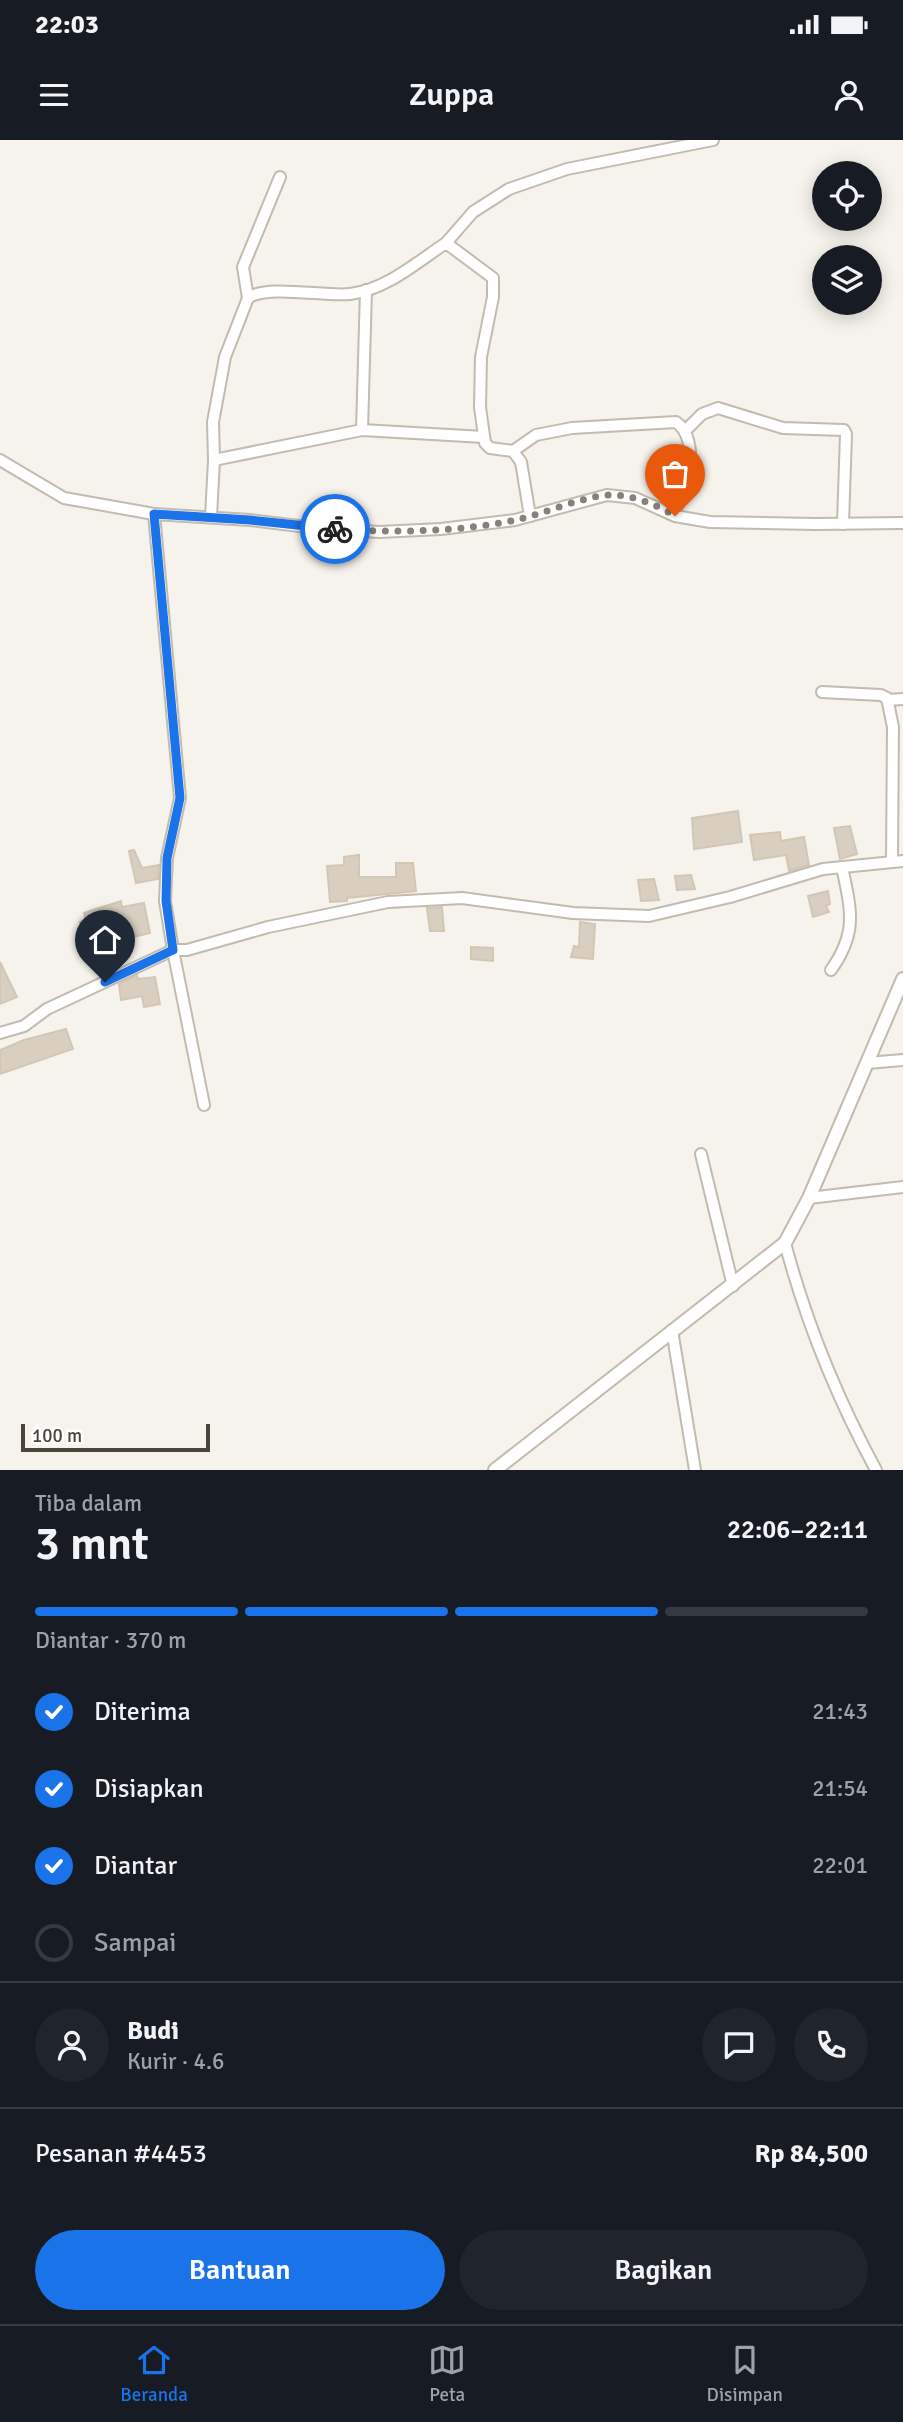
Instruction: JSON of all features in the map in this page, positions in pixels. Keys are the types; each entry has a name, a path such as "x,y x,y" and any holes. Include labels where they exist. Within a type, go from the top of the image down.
{"street":[{"path":"248,298 267,292 351,295 382,285 446,243 472,212 509,189 567,169 713,140"},
{"path":"211,517 214,460 212,422 225,357 248,298 243,267 280,177"},
{"path":"446,243 493,278 481,357 480,407 485,443 490,448 513,451 536,435 572,428 672,421 685,431 691,461 678,506 671,513"},
{"path":"362,430 366,290"},
{"path":"685,431 702,414 718,408 783,428 844,429 843,524"},
{"path":"214,460 362,430 484,437"},
{"path":"513,451 522,462 530,516"},
{"path":"0,460 64,498 114,508 154,514 379,532 441,529 515,520 607,495 635,498 671,513 710,522 903,523"},
{"path":"154,514 180,798 167,858 166,901 204,1105"},
{"path":"0,1033 24,1026 47,1009 173,950 187,950 268,927 388,902 462,898 573,913 649,916 730,897 823,869 897,861 893,727 887,700 881,695 822,692"},
{"path":"887,700 903,699"},
{"path":"831,970 841,956 851,929 850,905 842,867"},
{"path":"495,1470 785,1243 809,1198 903,979"},
{"path":"867,1063 903,1060"},
{"path":"701,1154 733,1286"},
{"path":"809,1198 903,1187"},
{"path":"785,1243 822,1357 852,1425 876,1470"},
{"path":"672,1330 695,1470"}],"building":[{"path":"738,811 742,842 694,849 692,818"},
{"path":"850,826 857,854 840,859 834,828"},
{"path":"780,832 781,841 804,837 809,865 789,871 786,855 754,860 750,835"},
{"path":"134,850 142,868 159,865 158,879 136,883 129,851"},
{"path":"359,855 359,877 396,877 396,863 413,863 416,891 330,902 327,866 344,865 344,857"},
{"path":"691,875 695,889 677,890 675,876"},
{"path":"654,879 659,900 641,901 638,880"},
{"path":"828,891 830,904 826,906 829,912 813,917 808,896"},
{"path":"121,901 122,907 144,903 150,933 133,937 132,933 111,937 112,940 100,943 98,935 86,939 80,922 86,920 84,913"},
{"path":"442,907 444,931 430,931 427,908"},
{"path":"580,922 595,924 593,959 571,957 574,946 579,947"},
{"path":"471,947 493,948 493,961 471,959"},
{"path":"0,962 17,997 0,1004"},
{"path":"137,975 138,979 155,977 160,1004 144,1007 142,996 121,1000 119,984"},
{"path":"66,1029 73,1049 0,1074 0,1050 24,1040"}],"way so far":[{"path":"335,529 379,532 441,529 515,520 607,495 635,498 675,516"}],"route":[{"path":"105,982 173,950 166,901 167,858 180,798 154,514 335,529"}]}
